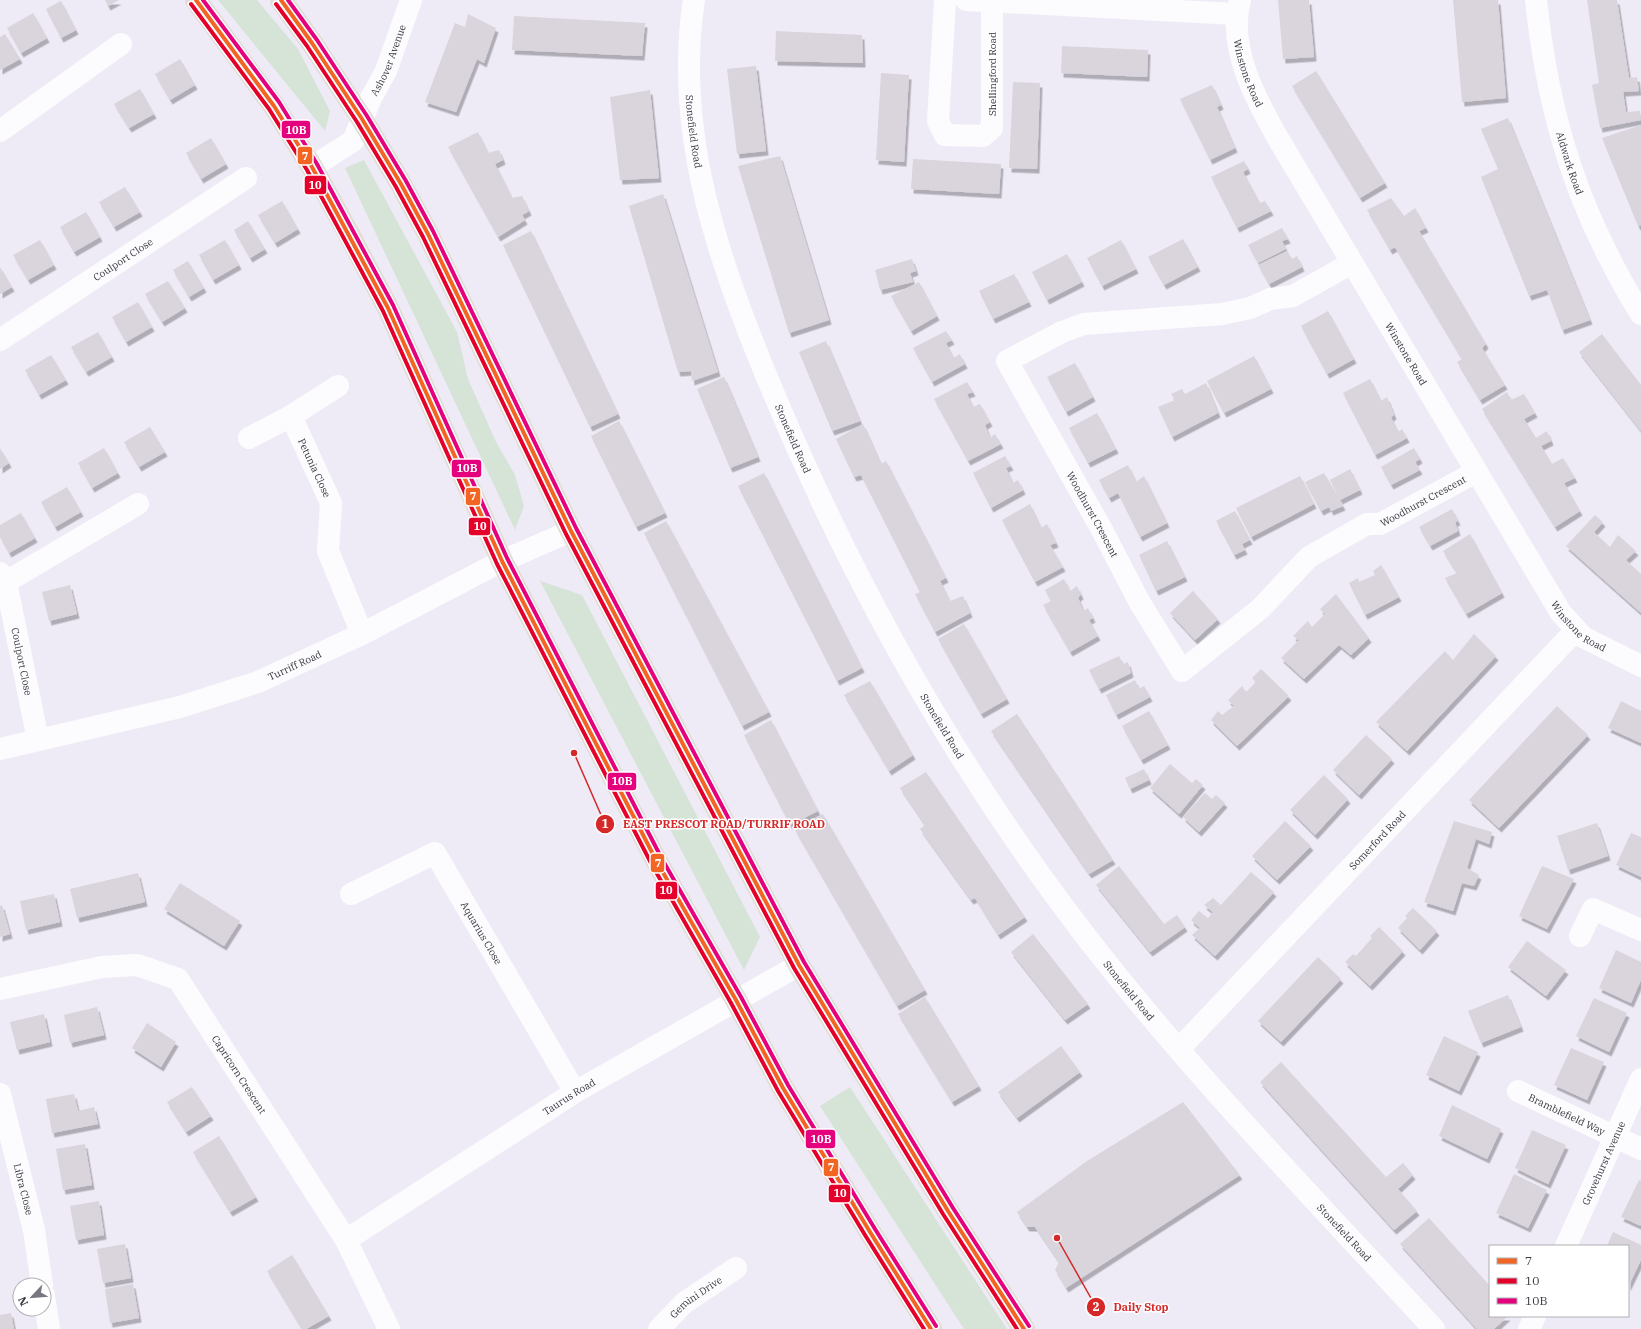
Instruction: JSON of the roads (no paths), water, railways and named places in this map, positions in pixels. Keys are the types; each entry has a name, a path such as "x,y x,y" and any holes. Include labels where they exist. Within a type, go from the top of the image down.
{"highway":[{"path":"196,0 270,100 312,167 388,308 502,561 657,862 736,1000 787,1095 931,1329"},
{"path":"281,0 362,119 401,184 428,234 571,531 799,964 948,1211 1024,1329"}],"street":[{"name":"Ashover Avenue","path":"312,167 353,141 362,119 386,71 411,0"},
{"name":"Stonefield Road","path":"694,0 690,37 691,104 696,148 709,213 732,291 801,457 852,562 903,658 954,744 1017,842 1080,928 1206,1081 1434,1329"},
{"name":"Shellingford Road","path":"945,0 938,121 945,135 983,136 992,128 992,1"},
{"path":"967,0 1238,7"},
{"name":"Aldwark Road","path":"1536,0 1546,76 1568,162 1584,205 1603,247 1622,283 1641,314"},
{"name":"Winstone Road","path":"1238,7 1237,30 1240,48 1244,67 1256,98 1352,263 1560,613 1576,630 1593,643 1641,666"},
{"path":"0,131 121,44"},
{"name":"Coulport Close","path":"0,340 246,178"},
{"name":"Woodhurst Crescent","path":"1352,263 1293,296 1270,299 1250,308 1222,314 1084,324 1062,332 1007,361 1102,530 1140,603 1182,671 1260,609 1309,557 1368,524 1380,524 1476,472"},
{"path":"249,438 291,416 338,386"},
{"name":"Petunia Close","path":"291,416 331,503 328,551 362,634"},
{"name":"Coulport Close","path":"38,740 3,578 138,504"},
{"name":"Turriff Road","path":"0,749 180,707 258,682 362,634 502,561 571,531"},
{"name":"Somerford Road","path":"1179,1049 1576,630"},
{"name":"Aquarius Close","path":"352,894 435,853 575,1092"},
{"path":"1580,936 1593,908 1641,930"},
{"name":"Taurus Road","path":"346,1240 575,1092 799,964"},
{"name":"Capricorn Crescent","path":"0,989 102,967 137,965 178,979 346,1240 389,1329"},
{"name":"Grovehurst Avenue","path":"1566,1245 1641,1079"},
{"name":"Bramblefield Way","path":"1518,1092 1641,1149"},
{"name":"Libra Close","path":"0,1094 34,1230 41,1277"},
{"name":"Gemini Drive","path":"659,1329 684,1303 736,1268"},
{"path":"47,1317 49,1329"},
{"path":"1529,1329 1535,1317"}],"place":[{"name":"EAST PRESCOT ROAD/TURRIF ROAD","path":"574,753"},
{"name":"Daily Stop","path":"1057,1238"}]}
